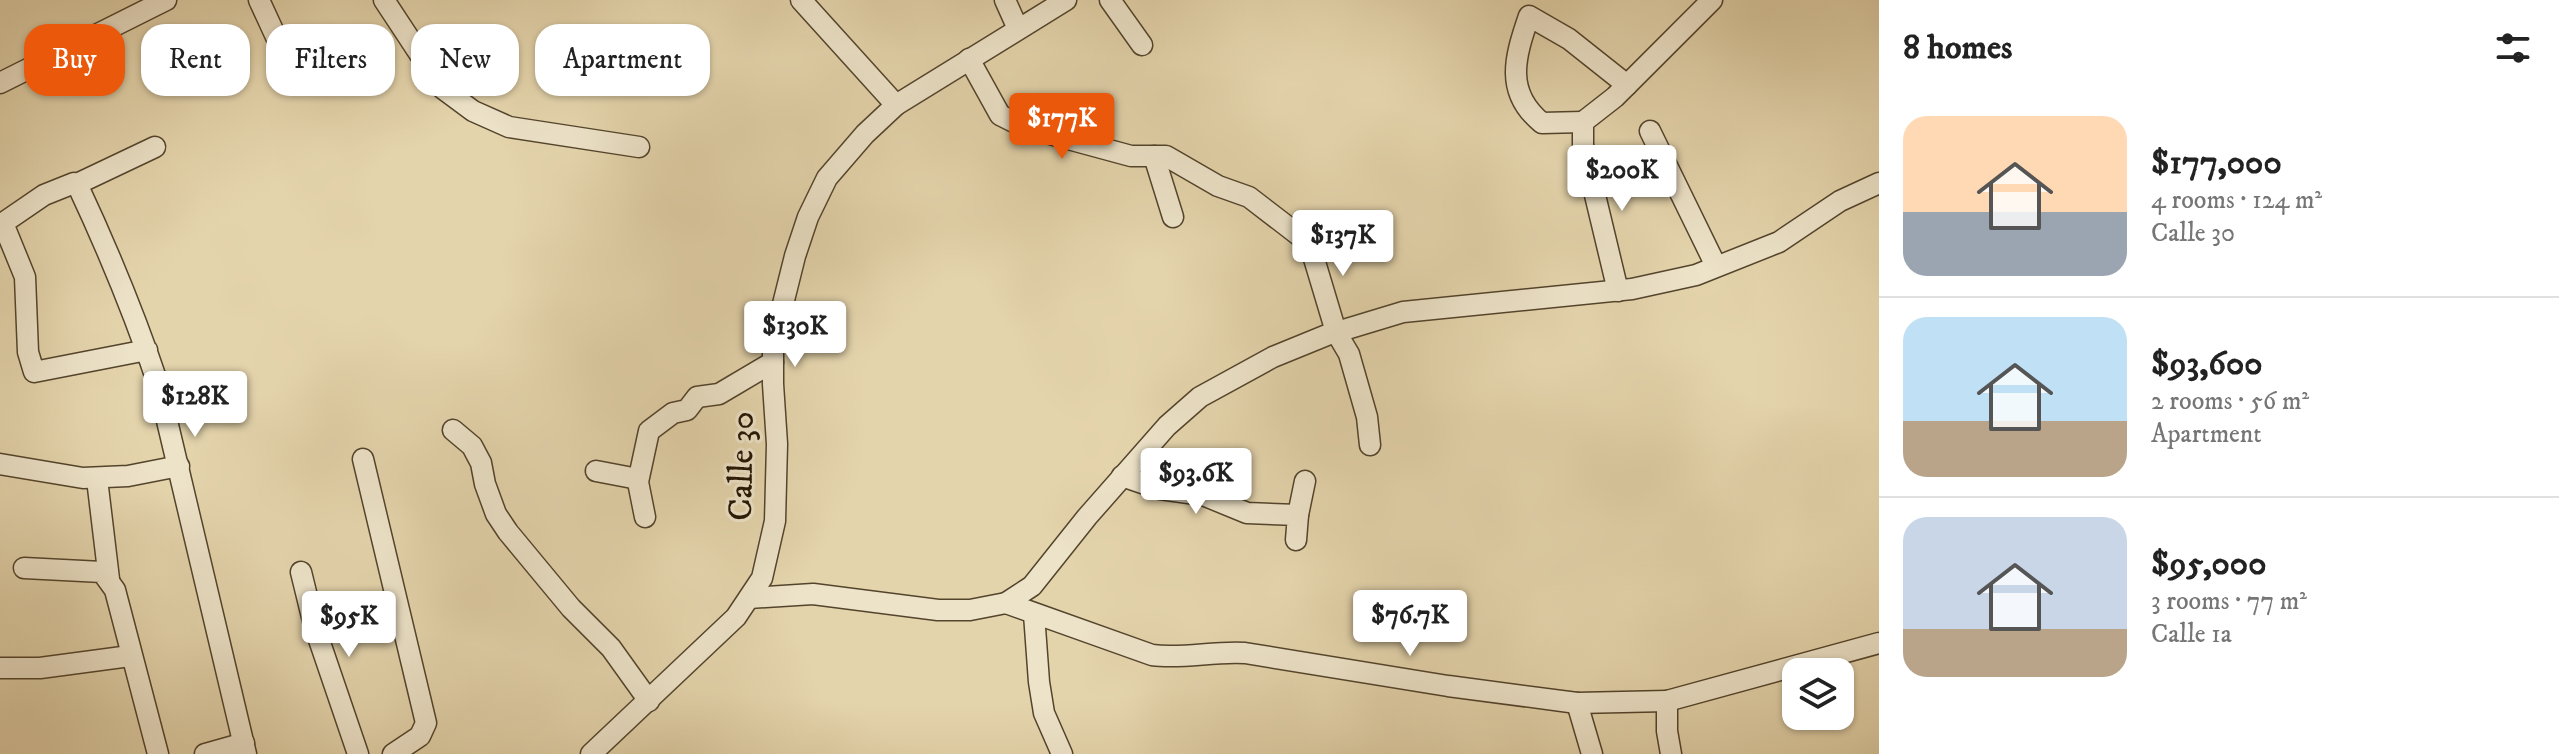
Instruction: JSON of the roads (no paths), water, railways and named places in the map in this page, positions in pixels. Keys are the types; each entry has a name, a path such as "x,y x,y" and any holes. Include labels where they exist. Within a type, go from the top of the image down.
{"street":[{"path":"0,83 166,0"},
{"path":"259,0 270,24"},
{"path":"384,0 442,88 473,111 509,127 639,147"},
{"path":"1005,0 1018,29"},
{"name":"Calle 30","path":"591,754 736,617 762,578 775,521 777,444 773,344 787,286 814,204 827,178 865,134 896,105 1066,0"},
{"path":"1110,0 1142,45"},
{"path":"1627,85 1531,8 1515,69 1517,92 1534,117 1542,123 1583,122 1627,85 1712,0"},
{"path":"806,3 896,105"},
{"path":"969,59 1000,115 1024,127 1131,156 1166,156 1218,186 1249,197 1305,240 1312,252 1336,332 1349,354 1367,417 1370,445"},
{"path":"1583,122 1583,145 1618,291"},
{"path":"1650,131 1716,266"},
{"path":"147,350 37,373 32,370 28,352 25,277 5,224 44,195 77,184 155,147"},
{"path":"1154,156 1173,217"},
{"path":"749,598 813,594 938,610 970,610 1006,603 1032,586 1167,426 1200,397 1273,357 1336,332 1403,312 1618,291 1696,275 1779,242 1840,201 1879,183"},
{"path":"77,184 147,350 179,466 245,748 205,754"},
{"path":"645,517 638,479 649,431 673,413 687,410 697,397 719,394 773,362"},
{"path":"453,430 472,446 481,463 493,504 508,532 571,608 611,648 649,701"},
{"path":"363,459 426,723 420,736 393,754"},
{"path":"0,464 63,477 97,479 179,466"},
{"path":"596,471 638,479"},
{"path":"1122,476 1160,489 1203,495 1247,513 1298,515"},
{"path":"97,479 109,579 115,590 158,754"},
{"path":"1296,540 1305,481"},
{"path":"24,568 98,571 109,579"},
{"path":"301,572 314,625 358,754"},
{"path":"1006,603 1152,655 1171,658 1216,652 1245,653 1448,686 1577,703 1667,701 1879,643"},
{"path":"1034,614 1044,713 1062,754"},
{"path":"0,668 40,668 130,656"},
{"path":"1667,701 1671,754"},
{"path":"1577,703 1592,754"}]}
